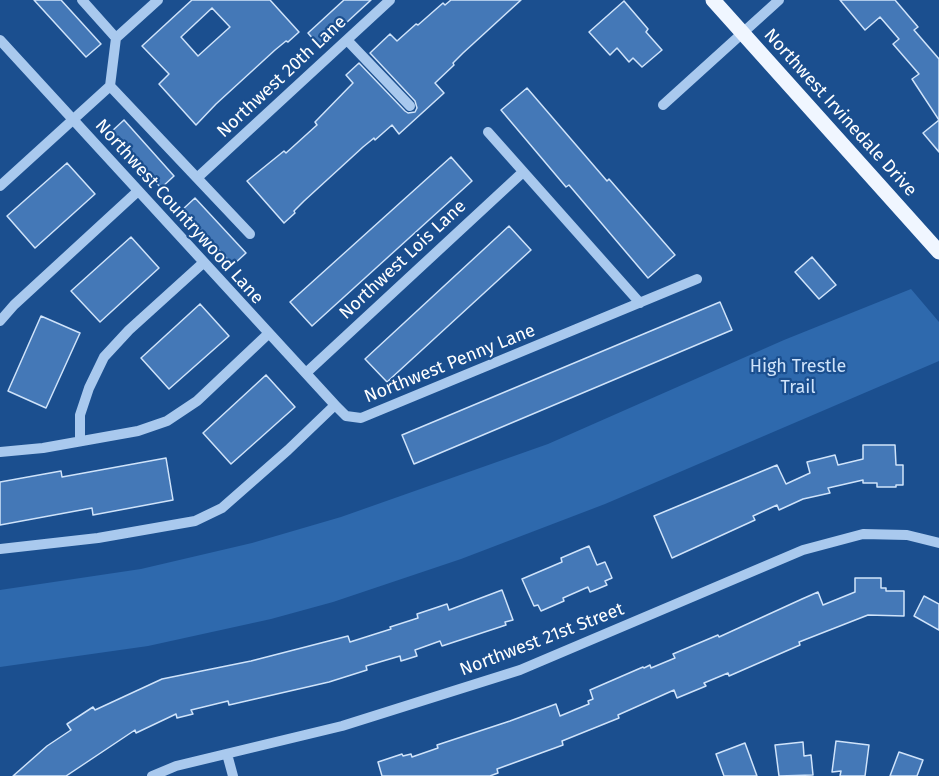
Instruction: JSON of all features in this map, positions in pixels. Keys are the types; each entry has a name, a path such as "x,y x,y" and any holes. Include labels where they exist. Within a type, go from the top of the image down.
{"main road":[{"name":"Northwest Irvinedale Drive","path":"713,0 939,252"}],"street":[{"path":"82,0 116,38"},
{"path":"0,186 110,86 116,38 158,0"},
{"name":"Northwest 20th Lane","path":"197,178 390,0"},
{"path":"663,105 779,0"},
{"name":"Northwest Countrywood Lane","path":"0,40 335,405"},
{"path":"347,40 410,106"},
{"path":"110,86 250,234"},
{"path":"488,132 640,303"},
{"name":"Northwest Lois Lane","path":"306,373 523,172"},
{"path":"0,321 14,305 138,191"},
{"path":"80,441 80,415 88,388 104,357 129,330 203,262"},
{"name":"Northwest Penny Lane","path":"335,405 346,416 361,418 698,279"},
{"path":"0,452 43,448 138,431 167,422 197,401 268,334"},
{"path":"0,549 98,538 195,521 222,508 335,405"},
{"name":"Northwest 21st Street","path":"152,776 176,766 342,726 520,670 803,550 863,534 907,535 939,543"},
{"path":"227,754 233,776"}],"green space":[{"name":"High Trestle Trail","path":"911,289 939,322 939,361 605,504 461,559 333,602 271,619 148,646 0,667 0,590 141,569 252,543 341,517 548,444 784,340"}],"building":[{"path":"34,0 61,0 101,44 86,57"},
{"path":"192,0 270,0 299,32 275,50 196,125 159,84 169,74 142,46","holes":["212,8 230,27 198,56 181,37"]},
{"path":"344,0 371,0 320,47 308,33"},
{"path":"451,0 521,0 463,53 435,83 444,93 399,134 392,125 375,140 374,138 304,201 284,223 247,181 284,151 286,153 317,125 315,122 353,83 346,75 359,63 405,111 415,112 417,108 415,101 370,53 390,34 397,41 443,3 445,5"},
{"path":"840,0 895,0 918,27 914,30 939,59 939,120 912,79 919,74 893,44 899,39 880,17 865,30"},
{"path":"624,1 648,29 646,32 662,50 642,67 633,58 629,62 617,48 610,55 589,32"},
{"path":"527,88 607,181 609,179 675,255 648,278 501,110"},
{"path":"124,120 174,176 161,188 111,132"},
{"path":"939,120 939,152 923,133"},
{"path":"451,157 472,181 312,326 290,302"},
{"path":"67,163 95,194 35,248 7,216"},
{"path":"195,198 246,253 233,265 182,210"},
{"path":"509,226 531,250 387,382 365,359"},
{"path":"131,237 159,268 100,322 71,291"},
{"path":"812,257 836,285 819,299 795,272"},
{"path":"720,302 732,330 414,464 402,435"},
{"path":"200,304 229,336 169,389 141,358"},
{"path":"41,316 80,333 46,408 8,391"},
{"path":"266,375 295,407 231,464 203,433"},
{"path":"863,445 895,445 896,465 903,465 903,485 877,487 877,483 863,483 863,480 828,488 830,493 803,499 779,510 777,505 753,516 755,520 672,558 654,516 777,465 786,484 810,473 807,462 835,455 838,465 863,459"},
{"path":"166,458 173,500 93,515 92,508 0,525 0,482 61,471 62,477"},
{"path":"589,546 597,565 605,562 612,578 605,581 607,585 590,592 588,587 541,611 538,605 534,606 522,579 562,562 561,558"},
{"path":"855,578 881,578 881,588 886,588 886,591 904,591 904,616 868,615 799,642 800,645 729,676 728,673 704,683 706,686 677,698 674,690 618,715 619,718 562,741 563,745 497,769 498,773 490,776 382,776 378,762 402,754 403,756 411,754 412,757 438,748 437,745 556,704 560,716 589,704 588,701 593,699 590,690 643,667 650,665 651,668 675,658 673,654 718,635 719,637 818,592 823,605 855,592"},
{"path":"502,590 513,620 505,622 506,625 442,646 440,641 415,650 417,656 401,661 400,656 366,666 367,670 329,682 229,705 228,701 191,710 193,714 177,718 176,714 136,733 135,730 66,776 13,776 47,746 71,730 67,724 93,707 95,710 162,679 251,661 348,636 350,642 418,618 417,614 447,604 449,610"},
{"path":"924,596 939,604 939,630 914,616"},
{"path":"836,741 869,745 865,776 840,776 841,771 832,772"},
{"path":"803,742 804,756 811,755 813,775 779,776 775,745"},
{"path":"745,743 757,776 724,776 716,754"},
{"path":"899,752 923,760 917,776 890,776"}]}
